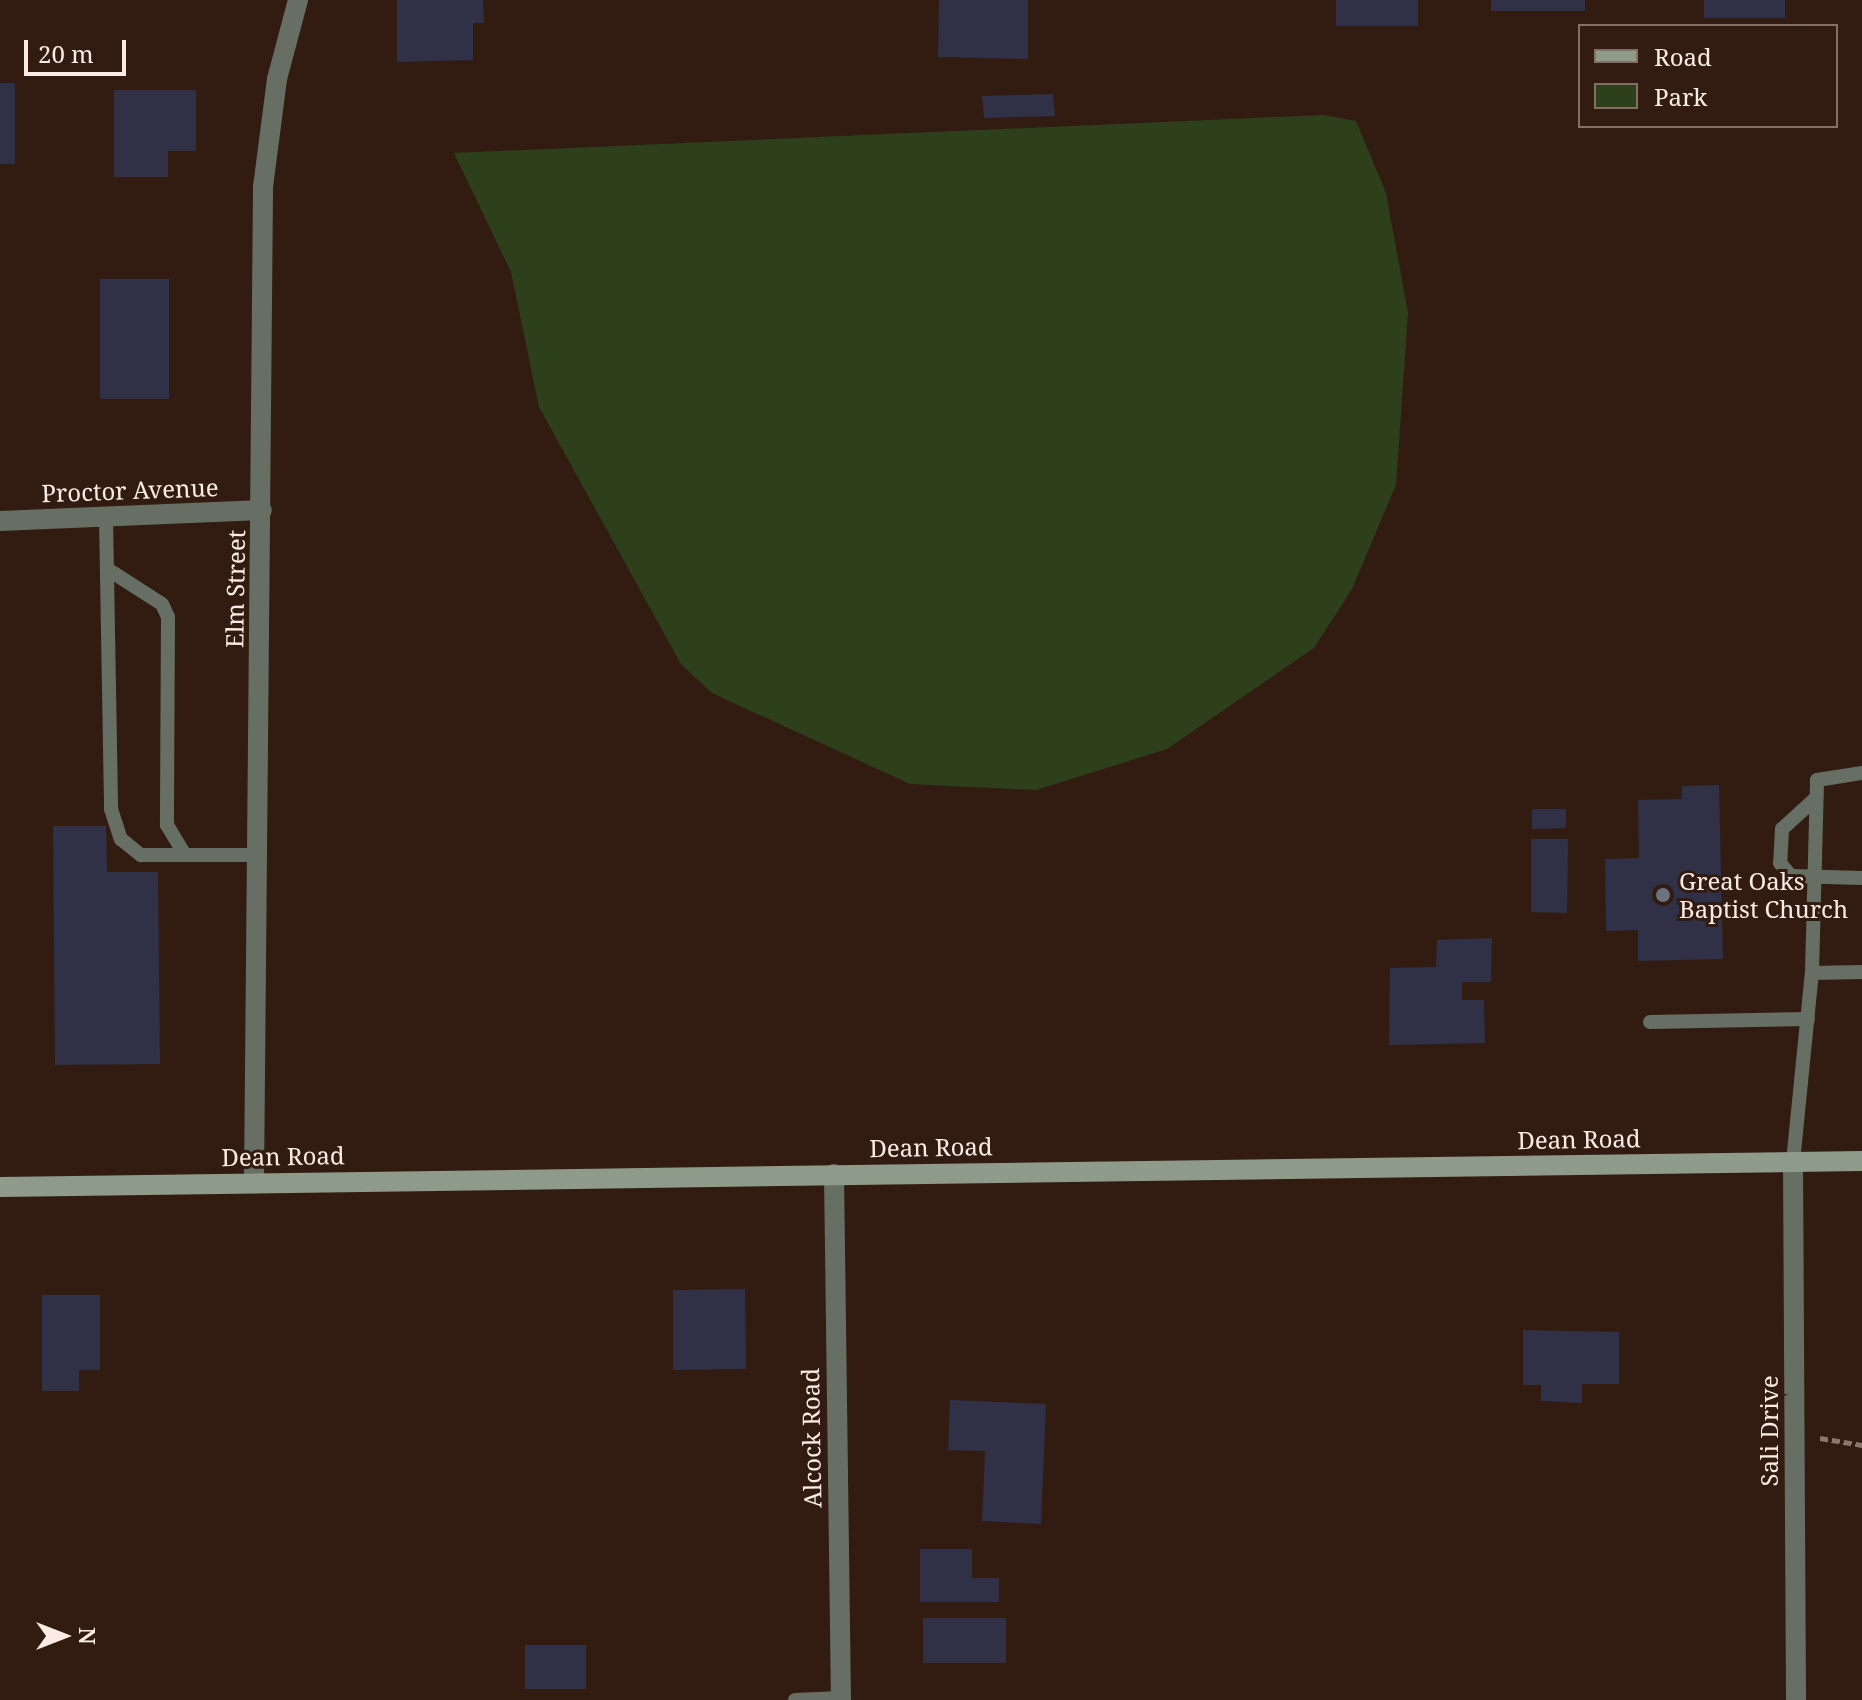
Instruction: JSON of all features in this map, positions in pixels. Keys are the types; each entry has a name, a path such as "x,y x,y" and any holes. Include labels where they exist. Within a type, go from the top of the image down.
{"main road":[{"name":"Dean Road","path":"0,1187 1862,1161"}],"street":[{"name":"Elm Street","path":"254,1182 263,187 277,79 298,0"},
{"name":"Proctor Avenue","path":"0,521 262,510"},
{"name":"Sali Drive","path":"1793,1162 1796,1700"},
{"name":"Alcock Road","path":"834,1174 840,1699"}],"lane":[{"path":"106,517 112,572 111,809 121,839 141,855 258,855"},
{"path":"112,572 162,604 168,617 167,825 184,853"},
{"path":"1793,1162 1812,973 1816,798 1820,776 1862,773"},
{"path":"1816,798 1788,820 1777,851 1785,872 1815,879 1862,878"},
{"path":"1812,973 1862,972"},
{"path":"1650,1022 1808,1019"},
{"path":"795,1700 840,1699"}],"path":[{"path":"1795,1434 1862,1445"}],"green space":[{"path":"1324,115 1356,121 1386,193 1408,313 1396,485 1352,589 1314,648 1167,749 1036,790 910,784 712,693 681,664 539,407 511,272 454,153"}],"building":[{"path":"397,0 483,0 484,23 473,23 473,60 397,62"},
{"path":"939,0 1028,0 1028,59 938,57"},
{"path":"1336,0 1418,0 1418,26 1336,26"},
{"path":"1491,0 1585,0 1585,11 1491,11"},
{"path":"1704,0 1785,0 1785,18 1704,18"},
{"path":"0,83 15,83 15,164 0,164"},
{"path":"114,90 196,90 196,151 168,151 168,177 114,177"},
{"path":"1053,94 1055,116 984,118 982,96"},
{"path":"100,279 169,279 169,399 100,399"},
{"name":"Great Oaks Baptist Church","path":"1719,785 1723,959 1638,961 1638,930 1606,931 1605,859 1639,858 1638,800 1682,799 1682,786"},
{"path":"1532,809 1566,809 1566,828 1532,829"},
{"path":"53,826 106,826 107,872 158,872 160,1064 55,1065"},
{"path":"1531,839 1568,839 1567,913 1531,912"},
{"path":"1492,938 1491,982 1462,982 1462,1000 1484,1000 1485,1043 1389,1045 1390,968 1436,967 1437,940"},
{"path":"745,1289 746,1369 673,1370 673,1290"},
{"path":"42,1295 100,1295 100,1370 79,1370 79,1391 42,1391"},
{"path":"1523,1330 1619,1332 1619,1384 1582,1384 1582,1403 1541,1401 1541,1385 1523,1385"},
{"path":"950,1400 1046,1404 1041,1524 982,1521 985,1451 948,1450"},
{"path":"920,1549 972,1549 972,1578 999,1578 999,1602 920,1602"},
{"path":"923,1618 1006,1618 1006,1663 923,1663"},
{"path":"525,1645 586,1645 586,1689 525,1689"}],"place":[{"name":"Great Oaks Baptist Church","path":"1663,895"}]}
